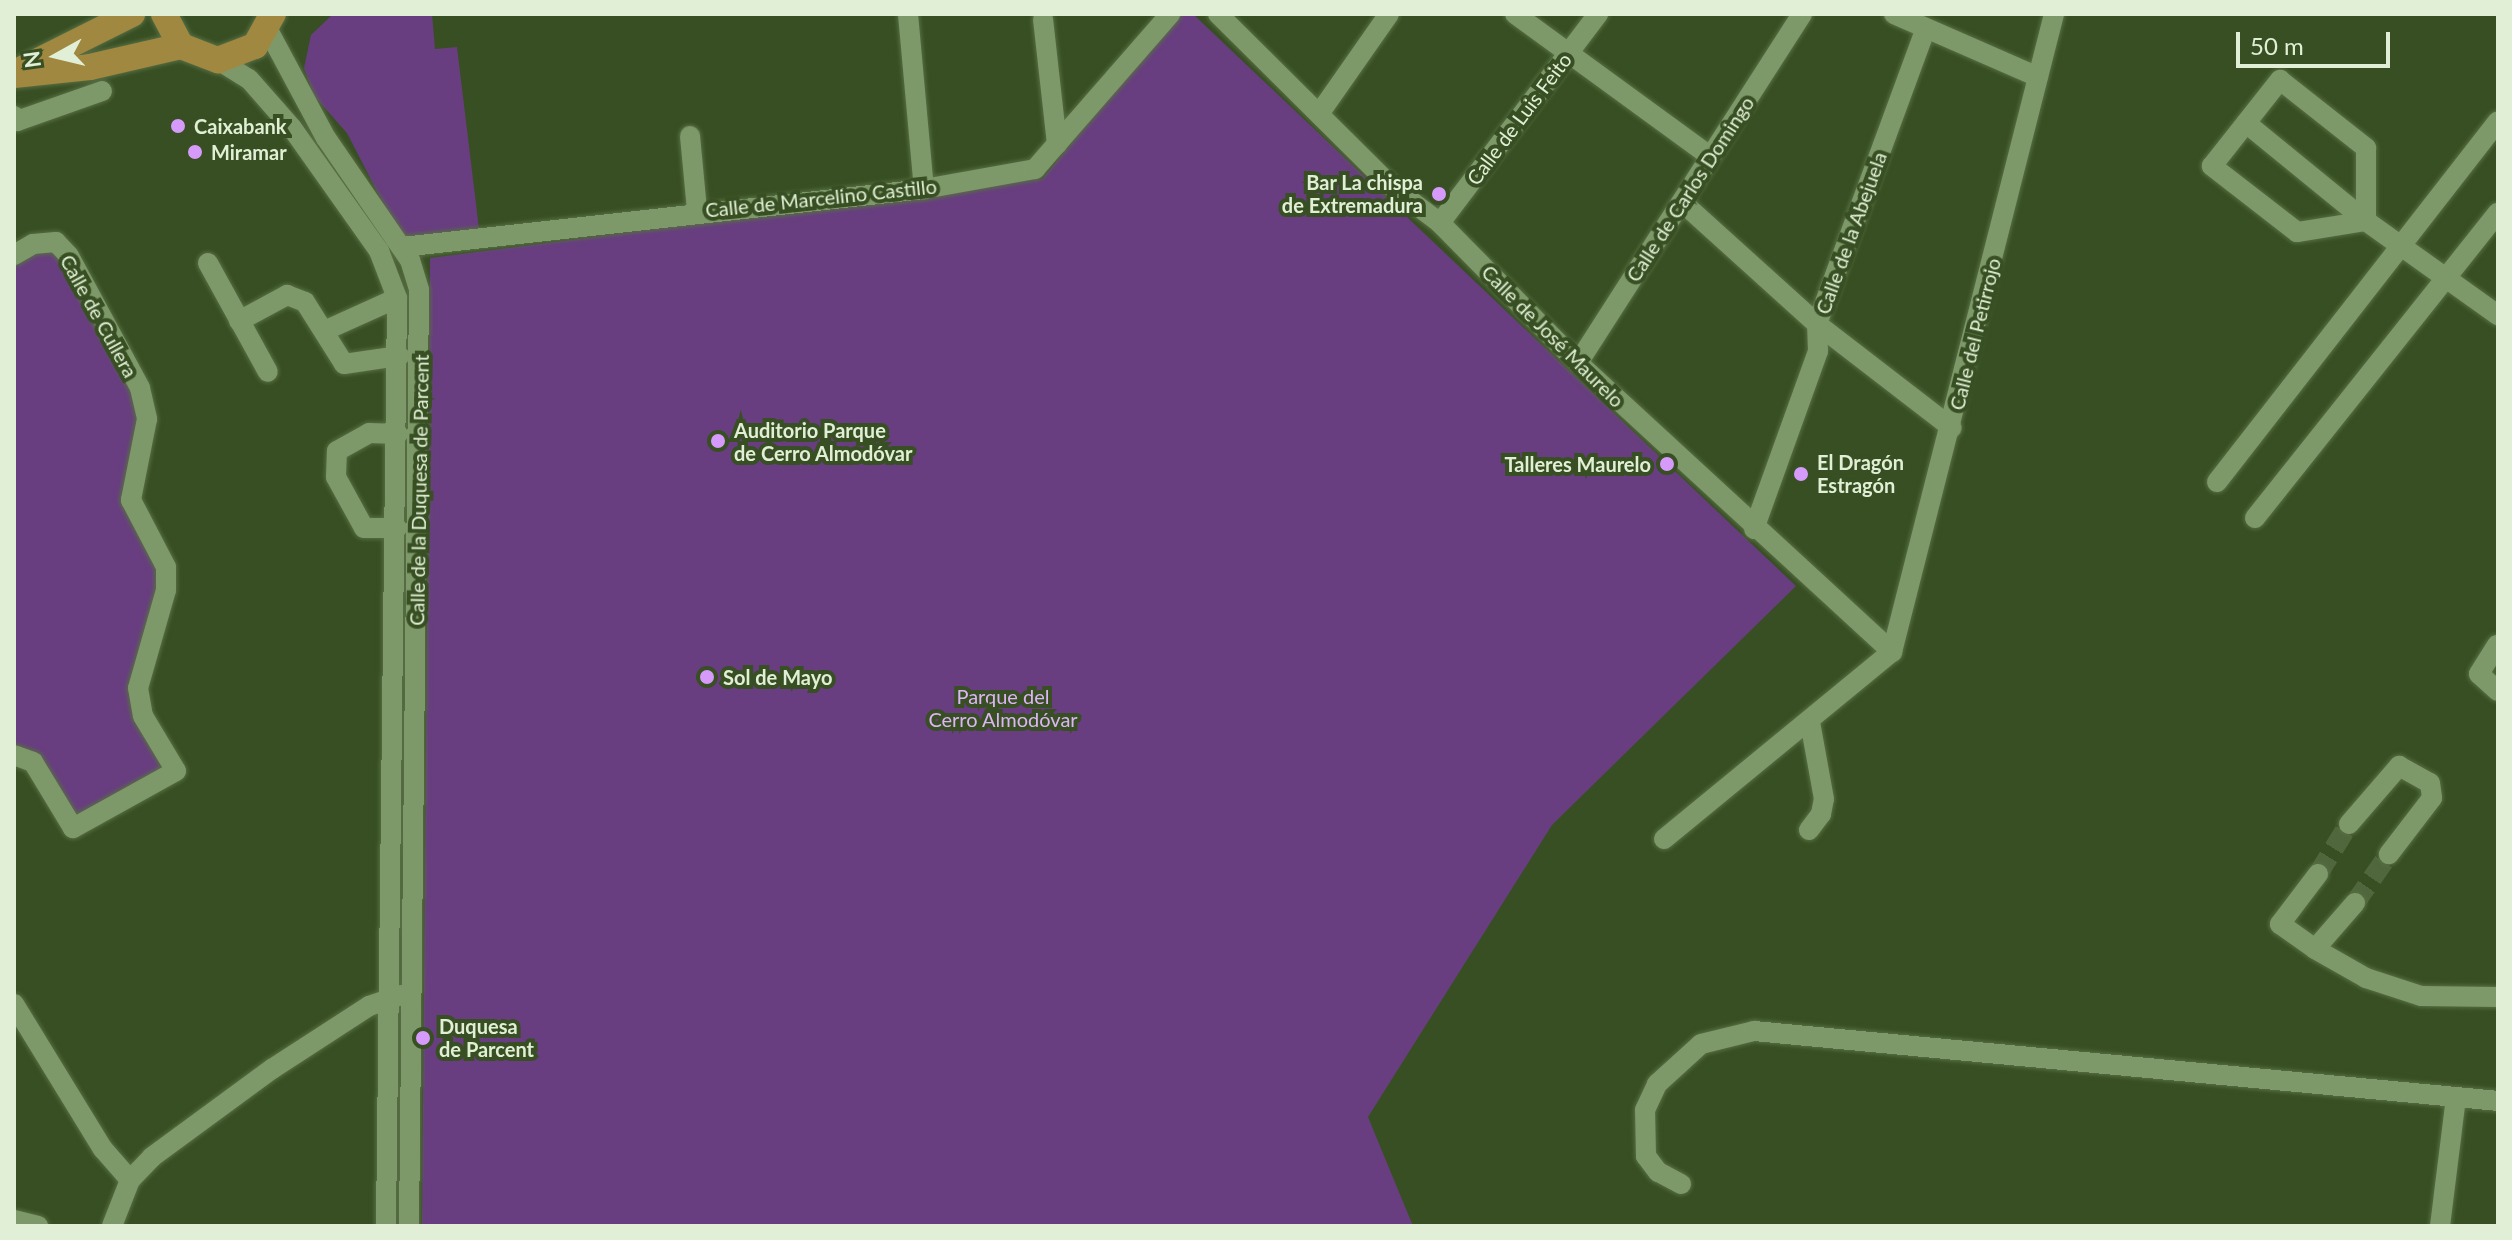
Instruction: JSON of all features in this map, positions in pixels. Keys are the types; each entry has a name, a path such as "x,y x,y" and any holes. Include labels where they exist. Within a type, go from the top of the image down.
{"main road":[{"path":"14,74 132,14"},
{"path":"164,14 181,46"},
{"path":"14,74 90,67 181,46 218,60 247,51 270,22 292,14"}],"street":[{"path":"908,14 924,189"},
{"name":"Calle de Marcelino Castillo","path":"402,247 697,210 924,189 1035,169 1170,14"},
{"name":"Calle de José Maurelo","path":"1218,14 1390,185 1440,223 1578,363 1754,529 1892,652"},
{"path":"1319,114 1389,14"},
{"path":"1515,14 1710,156"},
{"name":"Calle de Luis Feito","path":"1440,223 1598,14"},
{"name":"Calle de Carlos Domingo","path":"1578,363 1802,14"},
{"path":"1894,14 2038,77"},
{"name":"Calle del Petirrojo","path":"1892,652 1952,428 2054,14"},
{"path":"1043,19 1057,144"},
{"name":"Calle de la Duquesa de Parcent","path":"270,22 326,138 402,247 419,290 422,322 409,1226"},
{"name":"Calle de la Abejuela","path":"1754,529 1818,351 1817,324 1926,28"},
{"name":"Calle de la Duquesa de Parcent","path":"218,60 249,79 292,128 379,251 397,298 397,528 386,1226"},
{"path":"2280,80 2366,148 2366,221 2297,232 2212,166 2280,80"},
{"path":"14,116 17,121 102,91"},
{"path":"2217,482 2498,121"},
{"path":"2246,123 2366,221 2404,243 2498,315"},
{"path":"690,136 697,210"},
{"path":"1682,202 1817,324 1952,428"},
{"path":"2255,518 2498,213"},
{"name":"Calle de Cullera","path":"14,255 33,244 56,242 69,256 140,388 147,419 131,500 159,550 166,578 138,688 143,716 176,771 73,828 33,762 14,755"},
{"path":"208,263 268,372"},
{"path":"239,321 287,295 305,302 344,364 399,356"},
{"path":"324,331 397,298"},
{"path":"397,528 364,528 336,477 337,451 369,433 398,434"},
{"path":"2497,645 2479,674 2480,680 2498,691"},
{"path":"1664,839 1892,652"},
{"path":"1809,830 1821,814 1824,799 1810,722"},
{"path":"2349,824 2399,766 2430,783 2432,798 2389,854"},
{"path":"2318,874 2280,924 2315,949 2366,978 2421,996 2498,997"},
{"path":"2315,949 2355,903"},
{"path":"112,1226 130,1180 152,1157 272,1069 389,998 412,992"},
{"path":"14,1004 99,1143 130,1180"},
{"path":"1681,1184 1658,1172 1646,1156 1645,1110 1677,1062 1701,1044 1743,1032 2498,1101"},
{"path":"2440,1226 2456,1098"},
{"path":"14,1220 38,1226"}],"green space":[{"path":"333,14 432,14 435,49 457,47 480,237 405,246 347,133 314,96 304,68 311,35"},
{"name":"Parque del Cerro Almodóvar","path":"1178,14 1193,14 1796,586 1552,825 1368,1117 1413,1226 422,1226 430,258 1042,179"},
{"path":"56,242 140,388 131,500 166,567 138,688 176,771 73,828 14,755 14,255"}],"tunnel":[{"path":"2318,874 2349,824"},
{"path":"2355,903 2389,854"}],"place":[{"name":"Caixabank","path":"178,126"},
{"name":"Miramar","path":"195,152"},
{"name":"Bar La chispa de Extremadura","path":"1439,194"},
{"name":"Auditorio Parque de Cerro Almodóvar","path":"718,441"},
{"name":"Talleres Maurelo","path":"1667,464"},
{"name":"El Dragón Estragón","path":"1801,474"},
{"name":"Sol de Mayo","path":"707,677"},
{"name":"Duquesa de Parcent","path":"423,1038"}]}
